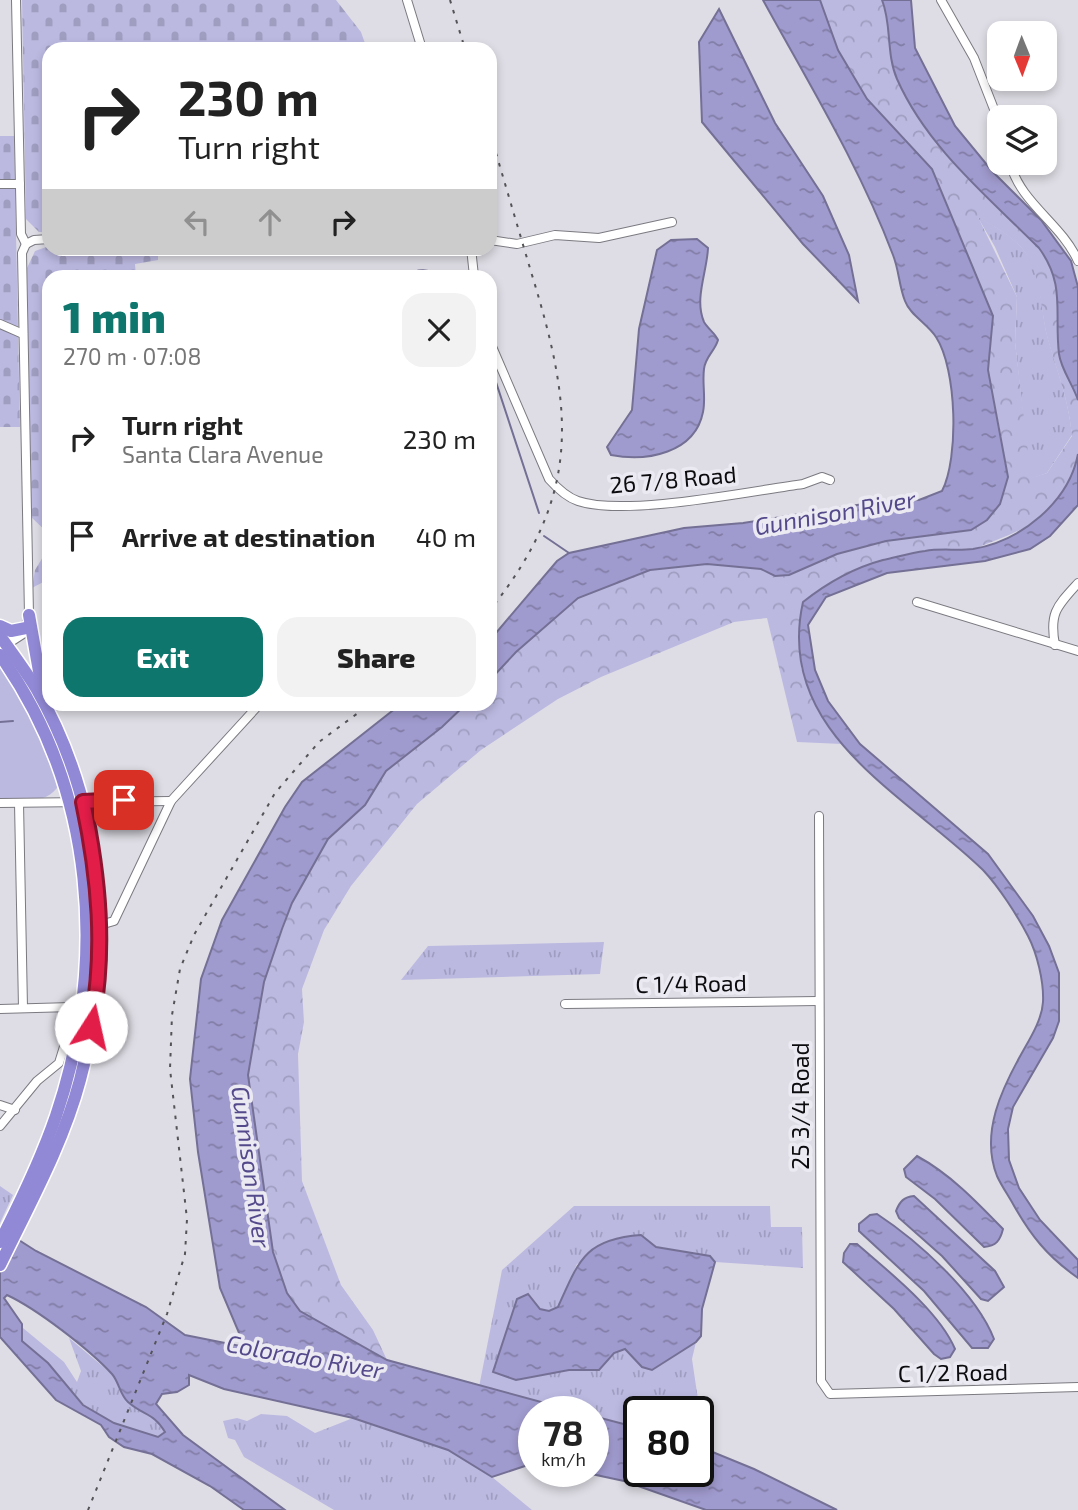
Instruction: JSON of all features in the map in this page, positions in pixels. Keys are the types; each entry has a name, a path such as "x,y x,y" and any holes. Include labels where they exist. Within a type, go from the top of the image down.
{"highway":[{"path":"0,626 11,631 27,622 42,686"},
{"path":"2,645 42,702"},
{"path":"2,645 36,711 77,802"},
{"path":"48,711 77,802 94,909 91,991 96,1000"},
{"path":"43,1163 61,1137 80,1080 96,1000 100,925 94,909"},
{"path":"0,1265 43,1163 66,1084 82,1007 94,909"},
{"path":"61,1137 62,1119 87,1023 82,1007"},
{"path":"0,1242 24,1204"}],"street":[{"path":"16,0 21,234 26,244"},
{"path":"407,0 420,42"},
{"path":"941,0 974,58 992,105"},
{"path":"1014,175 1018,188 1071,246 1078,261"},
{"path":"0,184 20,184"},
{"path":"497,241 517,244 555,235 599,238 672,222"},
{"path":"2,645 19,638 27,622 22,253 26,244 42,239"},
{"path":"0,324 23,334"},
{"name":"26 7/8 Road","path":"497,358 549,479 562,492 580,502 642,504 790,485 822,477 830,480"},
{"path":"1055,645 1051,622 1058,604 1078,583"},
{"path":"916,602 1078,651"},
{"path":"100,925 114,921 171,801 253,711"},
{"path":"0,803 171,801"},
{"path":"19,803 23,1008"},
{"name":"25 3/4 Road","path":"819,816 821,1381 830,1394"},
{"name":"C 1/4 Road","path":"565,1004 818,1001"},
{"path":"0,1126 37,1081 59,1063 67,1037 68,1007"},
{"path":"0,1009 82,1007"},
{"path":"0,1105 15,1110"},
{"name":"C 1/2 Road","path":"830,1394 1078,1387"}],"green space":[{"path":"22,0 336,0 361,32 365,42 42,42 42,232 26,219"},
{"path":"820,0 882,0 913,109 936,144 1039,248 1052,266 1078,400 1078,454 1075,471 1057,499 1032,524 974,549 926,551 803,602 801,668 821,712 842,744 797,742 767,618 734,622 601,677 558,699 481,750 417,804 351,886 324,930 302,989 304,1022 298,1054 302,1181 341,1285 373,1330 387,1360 300,1311 287,1293 273,1252 248,1075 264,982 292,903 328,839 365,805 386,771 459,711 497,711 497,672 516,652 578,598 650,570 707,564 762,569 775,576 789,575 837,554 886,541 971,530 1001,435 988,370 993,316 899,134 867,99 838,50","holes":["978,217 1006,234 1024,251 1032,266 1047,336 1065,397 1072,436 1047,473 1031,478 1015,342 1017,297"]},
{"path":"0,136 14,136 20,427 0,427"},
{"path":"977,216 1018,244 1033,265 1047,335 1068,408 1072,435 1047,473 1030,479 1015,342 1017,297 995,247"},
{"path":"42,248 42,256 158,256 158,260 135,264 136,270 42,270 42,527 31,517 27,268 35,251"},
{"path":"42,558 42,583 32,588 35,570"},
{"path":"0,666 26,703 56,776 57,788 39,799 0,800"},
{"path":"604,942 600,974 401,980 428,946"},
{"path":"0,1186 13,1195 0,1223"},
{"path":"574,1206 770,1206 771,1227 802,1227 803,1268 715,1262 710,1256 656,1247 641,1235 577,1264 558,1307 549,1311 539,1309 516,1380 569,1370 599,1370 614,1353 625,1349 634,1358 661,1365 696,1342 692,1359 697,1396 623,1396 623,1424 609,1420 609,1396 518,1397 479,1387 502,1270"},
{"path":"23,1328 64,1362 77,1382 81,1371 69,1338 112,1374 142,1412 154,1416 166,1432 158,1437 114,1423 84,1405 48,1363 22,1341"},
{"path":"261,1414 287,1416 315,1433 353,1418 448,1450 492,1477 532,1510 334,1510 244,1457 235,1440 228,1438 223,1421 237,1418 247,1421"}],"water":[{"name":"Gunnison River","path":"763,0 820,0 838,50 867,99 932,169 993,316 988,370 1008,477 1000,504 987,520 971,530 886,541 837,554 789,575 775,576 761,569 707,564 650,570 578,598 516,652 497,672 497,632 557,561 569,553 684,528 743,523 876,502 919,500 942,491 951,458 953,436 952,391 943,351 933,332 907,306 897,266 880,222 832,125"},
{"path":"882,0 911,0 915,48 955,126 987,165 987,175 996,175 1041,220 1071,261 1078,287 1078,400 1060,360 1056,287 1047,261 1039,248 941,149 910,104 894,69"},
{"path":"719,9 775,123 823,196 849,255 858,301 803,244 702,122 699,42"},
{"path":"697,239 708,248 701,313 704,322 718,340 705,365 704,407 698,426 690,437 668,452 639,457 611,455 607,447 632,410 639,329 657,250 671,240"},
{"path":"1078,454 1078,505 1050,536 1030,549 985,561 887,573 826,597 808,625 815,670 828,701 860,744 988,854 1033,916 1049,946 1059,973 1059,1021 1053,1038 1013,1107 1008,1129 1009,1160 1019,1188 1040,1220 1078,1260 1078,1278 1057,1262 1033,1236 1000,1183 992,1160 992,1127 1001,1095 1041,1015 1041,977 1031,943 1007,902 983,870 884,786 853,756 827,724 808,688 799,648 803,602 821,589 851,572 883,560 931,550 973,549 1008,538 1025,528 1053,503 1065,488"},
{"path":"392,711 459,711 386,771 365,805 328,839 292,903 264,982 248,1075 273,1252 287,1293 300,1311 387,1360 519,1396 518,1468 492,1477 448,1450 353,1418 224,1389 189,1375 189,1385 177,1392 162,1394 156,1404 183,1435 285,1510 244,1510 210,1486 152,1454 124,1447 109,1437 101,1425 56,1400 0,1337 0,1228 36,1251 146,1307 185,1335 245,1347 220,1288 198,1152 190,1079 201,979 222,920 285,807 302,782","holes":["7,1295 19,1301 62,1330 112,1374 128,1402 153,1418 165,1432 158,1437 114,1423 83,1405 48,1363 22,1341 22,1324 4,1298"]},
{"path":"917,1156 952,1180 1003,1229 997,1242 984,1247 935,1199 906,1177 904,1169"},
{"path":"914,1196 995,1271 1004,1287 988,1301 981,1299 942,1256 899,1218 896,1211 899,1205"},
{"path":"877,1214 910,1238 960,1286 994,1339 988,1348 972,1348 924,1291 859,1231 859,1224 870,1215"},
{"path":"641,1235 656,1247 710,1256 715,1262 702,1309 701,1336 696,1342 652,1370 642,1367 625,1349 614,1353 599,1370 569,1370 516,1380 493,1372 517,1299 528,1294 540,1309 549,1311 558,1307 572,1276 586,1255 607,1241"},
{"path":"850,1244 857,1244 925,1306 955,1349 950,1357 941,1359 934,1354 894,1309 843,1262 844,1253"},
{"path":"609,1420 623,1424 623,1481 609,1478"},
{"path":"714,1453 837,1510 706,1510 641,1487 714,1487"}],"waterway":[{"path":"497,385 539,513"},
{"path":"544,536 569,553"},
{"path":"0,722 13,721"}],"railway":[{"path":"450,0 463,42"},
{"path":"497,157 546,323 556,368 561,409 561,449 555,488 542,528 520,568 497,600"},
{"path":"88,1510 167,1314 185,1254 187,1219 170,1069 172,1015 180,969 194,935 275,793 319,742 361,711"}],"route":[{"path":"91,1027 96,1000 100,906 93,847 83,802 124,800"}],"water label":[{"name":"Colorado River","path":"305,1356"}]}
